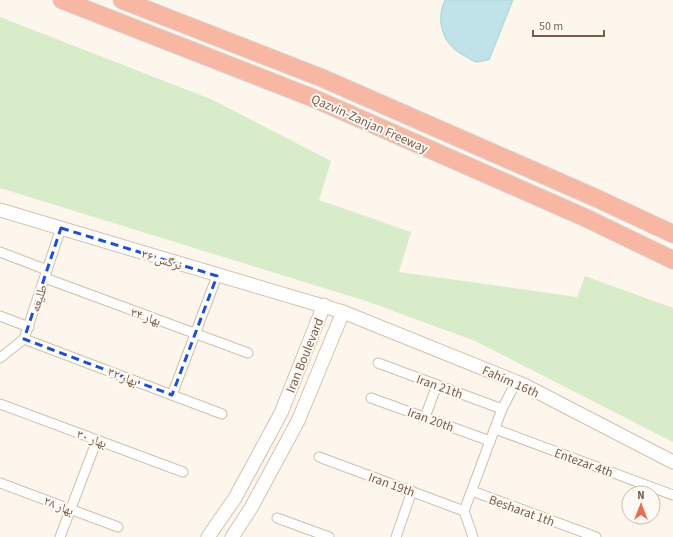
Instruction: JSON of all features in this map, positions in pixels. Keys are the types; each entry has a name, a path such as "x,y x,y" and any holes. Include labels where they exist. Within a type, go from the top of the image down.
{"highway":[{"name":"Qazvin-Zanjan Freeway","path":"62,0 313,98 586,218 673,260"},
{"name":"Qazvin-Zanjan Freeway","path":"122,0 329,81 596,198 673,234"}],"street":[{"name":"نرگس ۳۶","path":"0,210 217,276 324,305"},
{"name":"طلیعه","path":"0,358 24,339 61,228"},
{"name":"بهار ۳۴","path":"0,252 46,274 248,353"},
{"path":"172,395 217,276"},
{"name":"Iran Boulevard","path":"208,537 235,498 281,413 324,305 343,312 298,421 251,508 232,537"},
{"name":"Fahim 16th","path":"343,312 516,382 673,462"},
{"path":"0,316 29,327"},
{"name":"بهار ۳۲","path":"24,339 222,414"},
{"name":"Iran 21th","path":"378,363 502,409"},
{"path":"473,537 464,511 502,409 516,382"},
{"path":"425,417 437,385"},
{"name":"Iran 20th","path":"371,398 490,441"},
{"name":"بهار ۳۰","path":"0,404 183,472"},
{"name":"Entezar 4th","path":"495,429 673,495"},
{"path":"60,537 97,440"},
{"name":"Iran 19th","path":"320,457 464,511"},
{"name":"بهار ۲۸","path":"0,483 118,527"},
{"path":"396,537 412,491"},
{"name":"Besharat 1th","path":"472,491 596,537"},
{"path":"277,518 329,537"}],"highlighted area":[{"path":"61,228 217,276 172,395 24,339"}],"green space":[{"path":"0,17 213,100 331,161 319,200 411,232 399,272 577,297 585,276 673,308 673,442 475,341 369,302 0,188"}],"water":[{"path":"445,0 513,0 489,60 478,62 473,61 457,52 451,46 446,39 441,24 442,8"}]}
